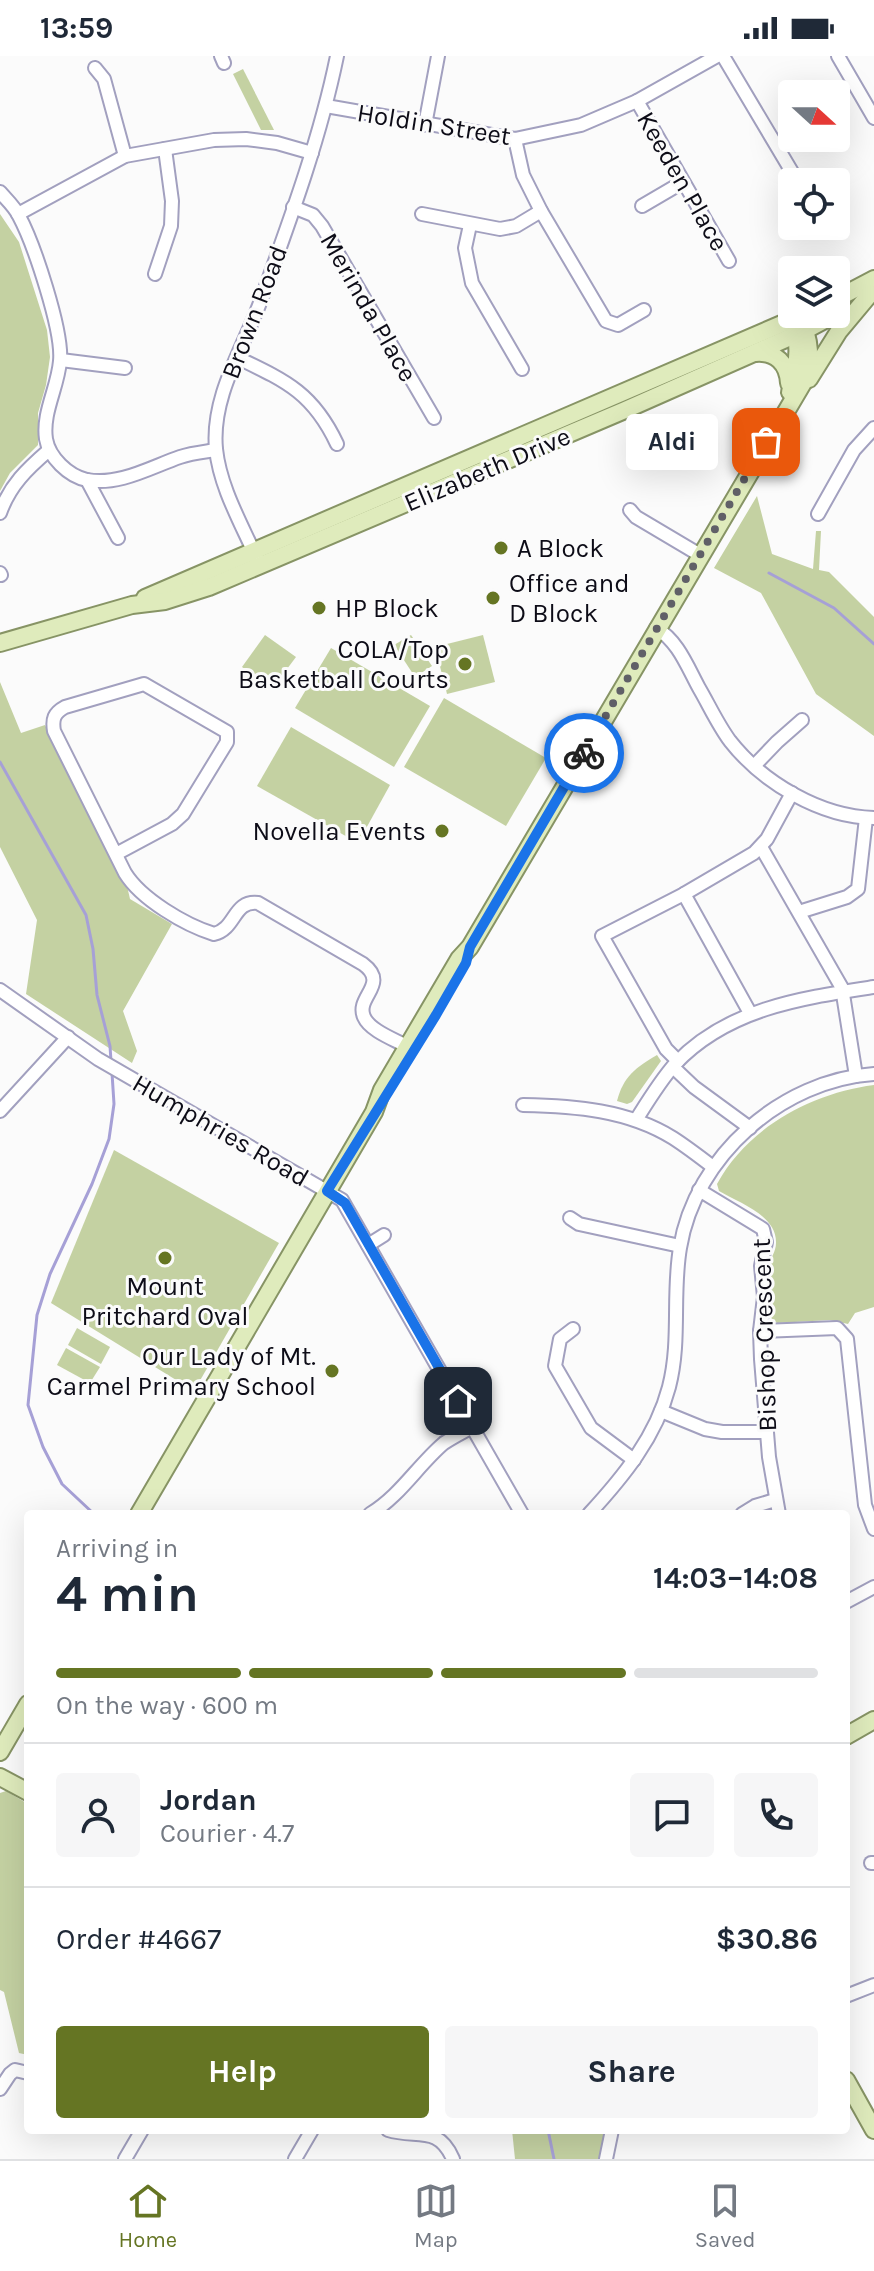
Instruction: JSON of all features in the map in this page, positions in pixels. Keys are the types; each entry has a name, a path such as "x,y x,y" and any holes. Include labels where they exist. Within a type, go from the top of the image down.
{"main road":[{"path":"850,295 873,288"},
{"path":"780,420 839,331 873,288"},
{"name":"Elizabeth Drive","path":"850,304 873,288"},
{"name":"Elizabeth Drive","path":"256,559 787,328"},
{"name":"Elizabeth Drive","path":"0,643 132,605 166,588 256,559 750,354 791,328"},
{"path":"374,1112 382,1090 459,959 470,947 803,383 808,369 809,341 802,328"},
{"path":"750,354 770,354 786,367 789,386 780,420"},
{"path":"141,1510 374,1112 389,1095 436,1015 466,963 470,947"},
{"path":"0,1752 24,1711"},
{"path":"850,1734 874,1720"},
{"path":"0,1777 24,1790"},
{"path":"850,2087 874,2130"}],"street":[{"name":"Brown Road","path":"256,559 225,485 216,450 219,407 312,153 337,56"},
{"path":"425,125 438,56"},
{"name":"Holdin Street","path":"326,106 515,139 581,125 637,101 717,56"},
{"path":"723,56 790,168"},
{"path":"838,56 874,118"},
{"path":"95,68 104,79 125,156"},
{"name":"Keeden Place","path":"637,101 729,261"},
{"path":"18,214 125,156 214,140 246,139 277,143 312,153"},
{"path":"515,139 523,175 541,211 608,324 620,325 644,310"},
{"path":"155,274 171,226 172,201 165,149"},
{"path":"642,206 683,182"},
{"path":"0,192 18,214 53,311 61,360 47,419 46,437 49,450 60,465 87,480 113,479 146,471 181,457 216,450"},
{"name":"Merinda Place","path":"293,207 313,215 322,226 434,418"},
{"path":"422,214 500,229 511,228 541,211"},
{"path":"470,225 465,248 472,283 522,369"},
{"path":"238,358 296,388 328,425 337,444"},
{"path":"61,360 125,368"},
{"path":"818,514 854,450 874,428"},
{"path":"0,513 8,493 21,474 49,450"},
{"path":"87,480 118,538"},
{"path":"630,510 636,517 700,555"},
{"path":"656,628 673,641 726,735 754,766 792,793 824,808 870,818 858,889 847,897 799,912"},
{"path":"116,854 172,824 183,814 227,742 227,732 144,684 65,707 52,721 54,731 116,854 133,887 214,934 229,926 239,908 246,903 258,903 363,964 372,973 373,982 363,1006 363,1016 369,1024 408,1047"},
{"path":"754,766 802,720"},
{"path":"750,1128 694,1087 676,1064 602,936 684,894 761,847 792,793"},
{"path":"761,847 843,992 856,1076"},
{"path":"684,894 750,1013"},
{"path":"636,1120 676,1064 716,1032 750,1013 787,1002 874,987"},
{"name":"Humphries Road","path":"0,990 98,1059 345,1203 520,1510"},
{"path":"0,1111 68,1037"},
{"path":"592,1510 634,1460 649,1438 661,1411 673,1367 680,1246 699,1190 713,1167 750,1128 801,1093 856,1076 874,1074"},
{"path":"523,1105 567,1105 636,1120 672,1138 713,1167"},
{"name":"Bishop Crescent","path":"699,1190 763,1229 766,1242 761,1266 764,1297 760,1331 766,1432 778,1510"},
{"path":"570,1218 579,1224 680,1246"},
{"path":"368,1245 384,1235"},
{"path":"760,1331 837,1328 847,1339 869,1491 865,1505 874,1529"},
{"path":"573,1329 560,1339 555,1366 591,1428 634,1460"},
{"path":"661,1411 705,1429 766,1432"},
{"path":"376,1510 408,1483 445,1443 472,1427"},
{"path":"748,1510 775,1500"},
{"path":"850,1600 874,1587"},
{"path":"850,1994 874,1985"},
{"path":"0,2089 15,2070 24,2072"},
{"path":"125,2159 134,2134"},
{"path":"295,2159 310,2134"},
{"path":"422,2134 431,2135 444,2144 453,2159"},
{"path":"606,2159 611,2134"}],"green space":[{"path":"243,69 274,130 261,130 233,74"},
{"path":"0,214 19,242 47,330 50,357 38,413 38,445 10,473 0,491"},
{"path":"757,496 772,554 813,569 816,531 821,531 819,570 829,572 874,617 874,736 816,694 761,593 714,568"},
{"path":"265,635 296,657 272,689 242,667"},
{"path":"411,635 432,666 415,677 394,645"},
{"name":"COLA/Top Basketball Courts","path":"483,635 495,682 447,694 435,647"},
{"path":"331,648 430,706 394,767 295,708"},
{"path":"0,682 21,733 45,725 127,886 130,899 172,924 123,1011 137,1051 132,1063 26,994 37,920 0,847"},
{"path":"444,698 546,758 506,826 404,767"},
{"path":"291,727 390,785 358,843 257,786"},
{"path":"657,1055 661,1061 632,1102 617,1101 631,1074"},
{"path":"874,1085 874,1307 855,1313 848,1324 830,1320 777,1323 770,1317 768,1277 776,1246 775,1233 764,1217 719,1191 717,1184 746,1146 784,1116 828,1096"},
{"name":"Mount Pritchard Oval","path":"114,1150 279,1243 194,1391 51,1303"},
{"path":"77,1328 110,1347 101,1364 68,1345"},
{"path":"66,1348 100,1367 90,1383 57,1365"},
{"path":"6,1791 24,1802 24,2054 19,2053 4,1992 0,1990 0,1793"},
{"path":"512,2134 606,2134 599,2159 515,2159"}],"waterway":[{"path":"769,573 834,608 874,644"},
{"path":"0,762 86,915 97,995 111,1061"},
{"path":"90,1510 62,1484 43,1447 28,1405 37,1315 50,1274 92,1184 109,1139 114,1104 112,1073"},
{"path":"549,2134 554,2159"}],"way so far":[{"path":"584,753 766,442"}],"place":[{"name":"Aldi","path":"766,442"},
{"name":"A Block","path":"501,548"},
{"name":"Office and D Block","path":"493,598"},
{"name":"HP Block","path":"319,608"},
{"name":"COLA/Top Basketball Courts","path":"465,664"},
{"name":"Novella Events","path":"442,831"},
{"name":"Mount Pritchard Oval","path":"165,1258"},
{"name":"Our Lady of Mt. Carmel Primary School","path":"332,1371"}],"route":[{"path":"458,1401 345,1203 327,1191 436,1015 466,963 470,947 584,753"}]}
